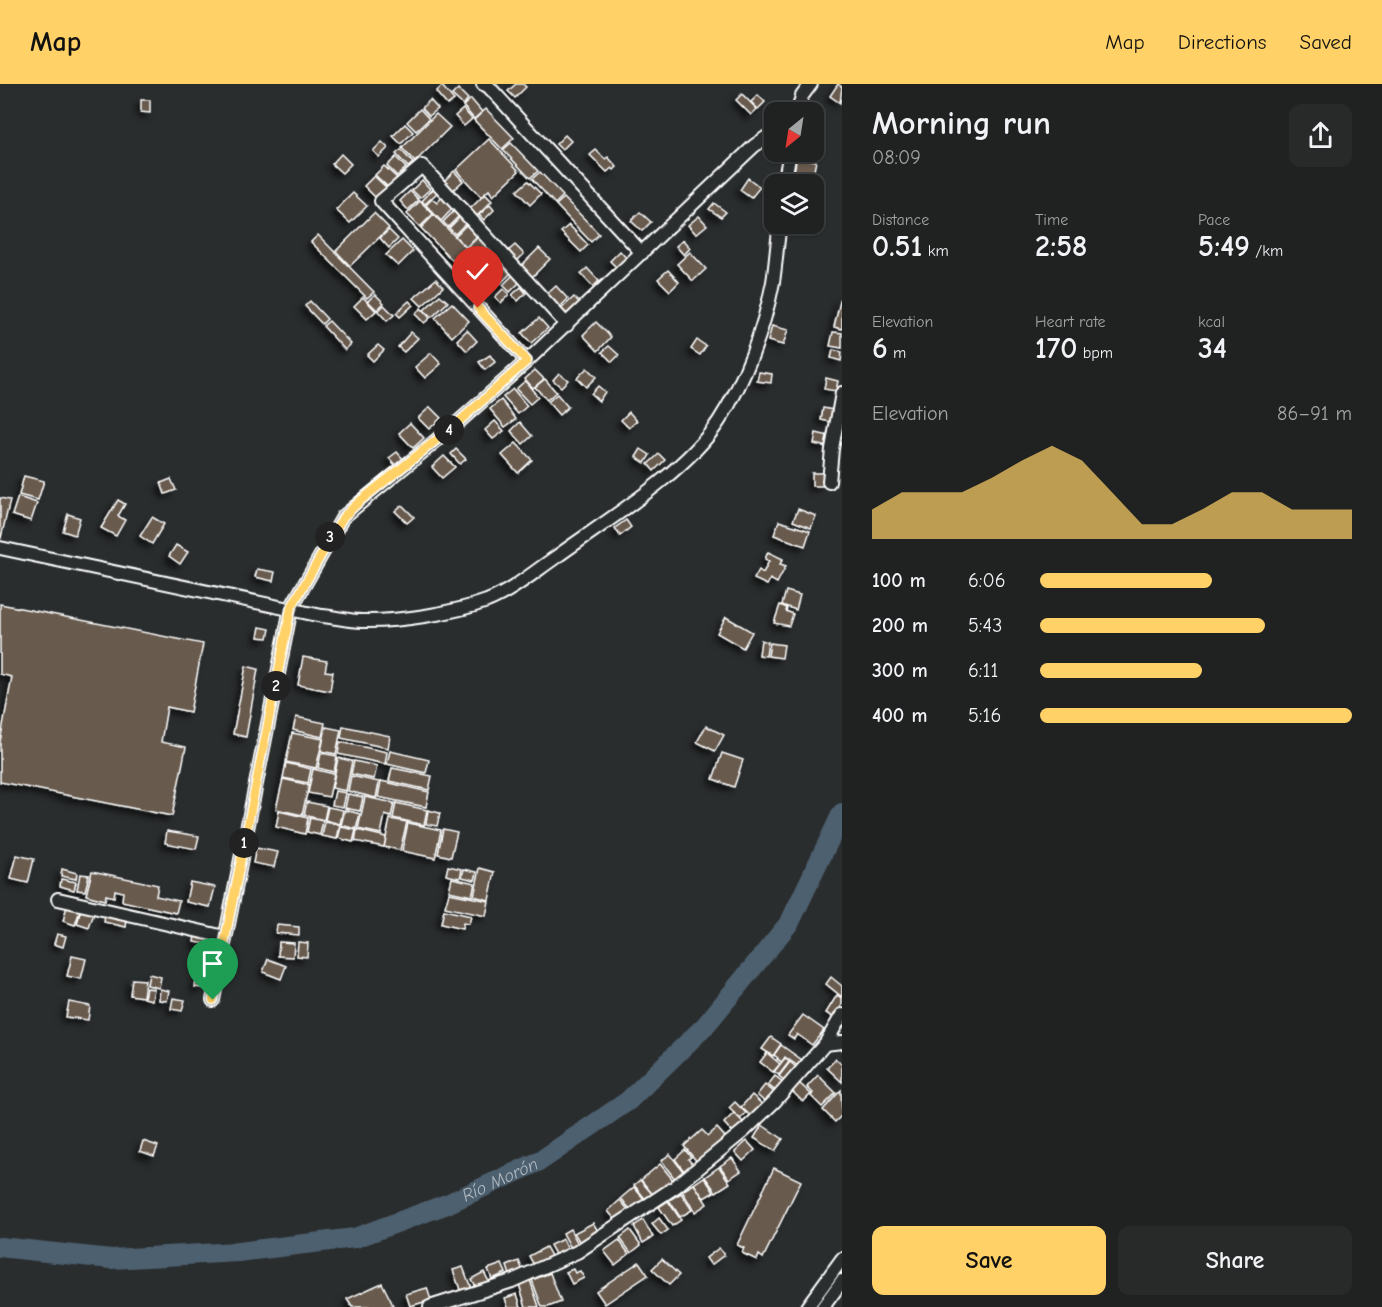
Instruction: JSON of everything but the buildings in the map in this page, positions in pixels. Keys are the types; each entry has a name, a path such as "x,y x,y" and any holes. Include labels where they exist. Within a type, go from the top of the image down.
{"street":[{"path":"483,84 642,252"},
{"path":"800,102 811,84"},
{"path":"213,1000 291,608 343,517 454,426 527,361 764,139"},
{"path":"527,361 381,201 422,166 567,325"},
{"path":"0,548 322,615 361,621 406,619 487,601 529,576 658,482 694,450 718,422 748,362 761,326 772,283 779,234"},
{"path":"829,482 832,449 842,393"},
{"path":"58,899 225,937"},
{"path":"430,1307 512,1281 577,1252 675,1187 745,1130 774,1102 825,1044 842,1015"},
{"path":"825,1044 842,1042"},
{"path":"807,1307 842,1259"},
{"path":"823,1307 842,1281"}],"waterway":[{"name":"Río Morón","path":"0,1247 111,1259 238,1252 355,1238 447,1204 540,1161 628,1101 705,1026 790,922 842,813"}],"route":[{"path":"213,1000 291,608 343,517 454,426 527,361 478,308"}]}
